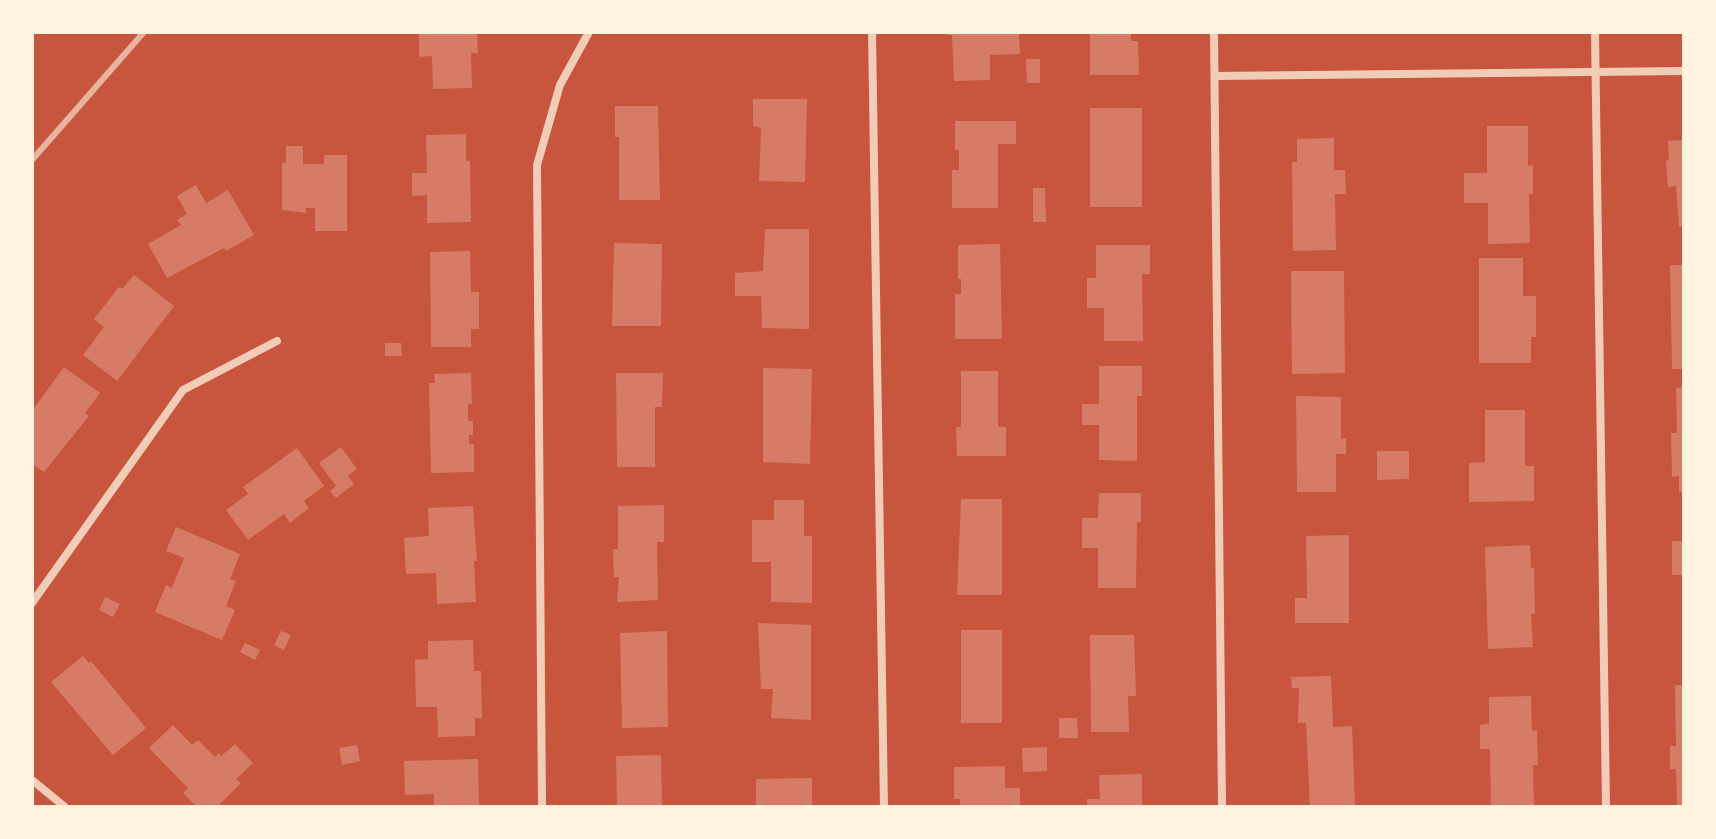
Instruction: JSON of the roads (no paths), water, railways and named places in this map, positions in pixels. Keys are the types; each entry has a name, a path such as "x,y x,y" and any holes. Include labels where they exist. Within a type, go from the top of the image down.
{"street":[{"path":"542,807 537,165 560,85 589,32"},
{"path":"872,32 884,807"},
{"path":"1214,32 1222,807"},
{"path":"1595,32 1606,807"},
{"path":"1215,76 1684,71"},
{"path":"32,603 183,390 277,341"},
{"path":"32,780 65,807"}],"railway":[{"path":"32,160 144,32"}]}
